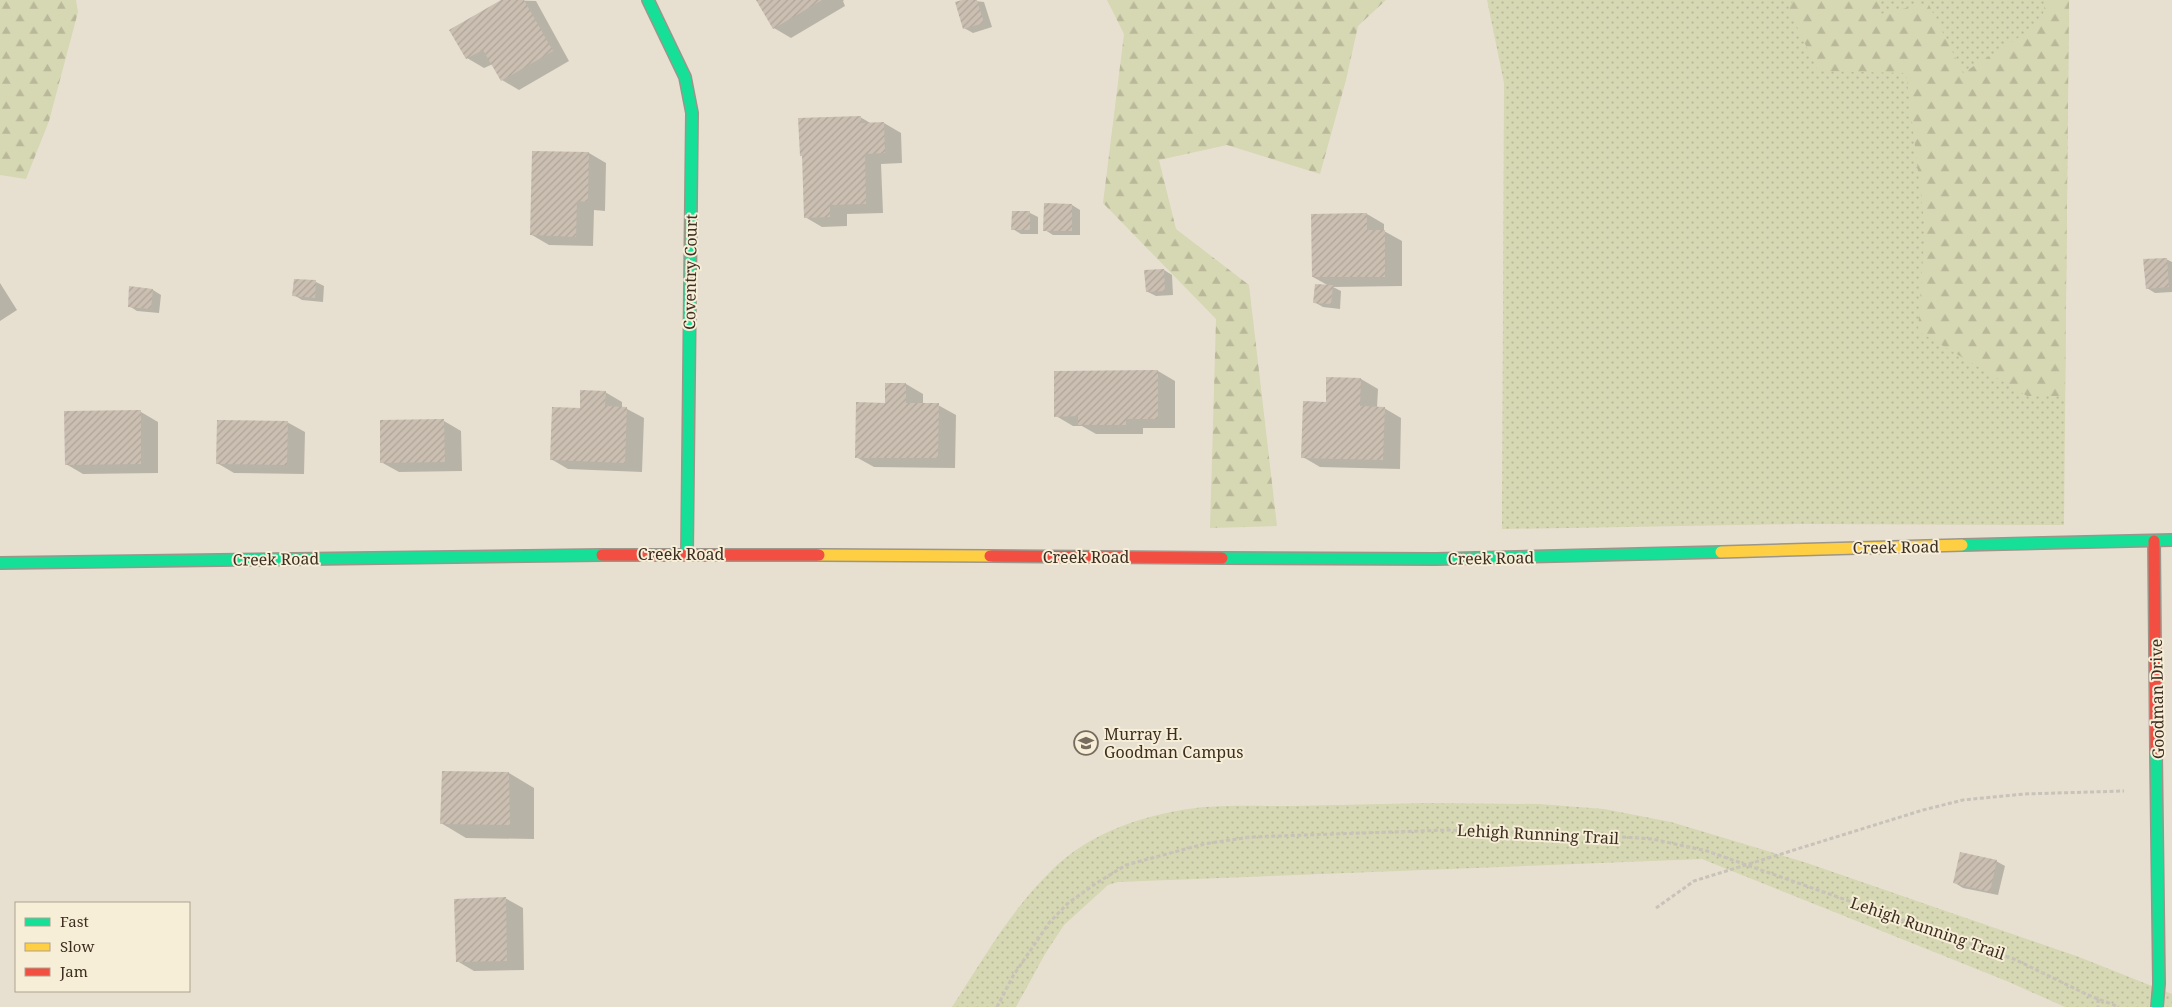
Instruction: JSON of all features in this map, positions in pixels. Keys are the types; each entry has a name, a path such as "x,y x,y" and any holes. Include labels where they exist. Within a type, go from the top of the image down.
{"street":[{"name":"Coventry Court","path":"648,0 685,77 692,114 687,554"},
{"name":"Creek Road","path":"0,563 687,554 1436,559 2172,540"},
{"name":"Goodman Drive","path":"2154,541 2159,811 2159,984 2157,1007"}],"path":[{"path":"1656,908 1694,880 1923,810 1963,800 2024,794 2126,791"},
{"name":"Lehigh Running Trail","path":"997,1007 1013,976 1049,923 1067,904 1126,865 1204,844 1250,837 1448,830 1580,834 1652,839 1707,850 2014,959 2119,1007"},
{"path":"2098,999 2098,1007"}],"green space":[{"path":"0,0 76,0 78,12 49,121 26,179 0,175"},
{"path":"1107,0 1386,0 1358,26 1346,80 1320,174 1227,145 1159,160 1176,229 1249,285 1277,526 1210,528 1216,319 1103,203 1124,34"},
{"path":"1487,0 2069,0 2064,525 1801,524 1502,529 1504,83"},
{"path":"1793,0 1879,0 1881,14 1928,3 1963,73 2041,23 2046,0 2069,0 2065,396 2027,396 1918,331 1925,228 1906,73 1818,71 1789,10"},
{"path":"1428,803 1539,804 1604,809 1671,822 1807,863 2079,957 2172,994 2172,1007 2065,1007 2009,982 1702,859 1118,882 1108,885 1064,925 1045,954 1016,1007 952,1007 1009,920 1050,872 1083,845 1121,826 1162,814 1204,807"}],"building":[{"path":"501,0 524,0 553,51 501,81 483,50 466,59 449,30"},
{"path":"756,0 822,0 773,29"},
{"path":"977,0 984,23 963,29 955,2"},
{"path":"861,116 861,123 884,122 885,153 865,154 866,204 830,205 830,217 804,218 802,156 800,156 798,118"},
{"path":"532,151 589,152 588,202 577,201 576,237 530,235"},
{"path":"1044,203 1072,204 1072,231 1043,231"},
{"path":"1012,211 1030,211 1030,230 1011,230"},
{"path":"1367,213 1367,230 1385,230 1385,277 1312,277 1311,214"},
{"path":"2167,258 2169,287 2146,289 2143,259"},
{"path":"1164,269 1165,291 1146,292 1144,270"},
{"path":"294,279 316,280 315,298 292,296"},
{"path":"1315,284 1333,285 1331,304 1313,303"},
{"path":"129,286 153,289 151,309 128,307"},
{"path":"1158,370 1158,419 1126,419 1126,425 1078,425 1078,416 1054,417 1054,371"},
{"path":"1326,377 1361,378 1360,406 1385,407 1383,460 1301,458 1303,401 1326,402"},
{"path":"885,383 906,383 906,403 939,403 938,458 855,458 856,402 885,403"},
{"path":"580,390 606,391 605,406 627,407 625,463 550,460 552,407 580,408"},
{"path":"141,410 141,464 65,465 64,411"},
{"path":"444,419 445,462 380,463 380,420"},
{"path":"217,420 288,421 287,465 216,464"},
{"path":"442,771 509,772 510,825 440,824"},
{"path":"1960,852 1997,860 1990,892 1953,883"},
{"path":"506,897 507,961 456,962 454,899"}],"traffic: fast":[{"path":"648,0 685,77 692,113 687,554"},
{"path":"1962,545 2172,540"},
{"path":"1222,558 1436,559 1721,552"},
{"path":"0,563 602,555"},
{"path":"2156,752 2159,984 2157,1007"}],"traffic: slow":[{"path":"1721,552 1962,545"},
{"path":"819,555 990,556"}],"traffic: jam":[{"path":"2154,541 2156,752"},
{"path":"602,555 819,555"},
{"path":"990,556 1222,558"}],"place":[{"name":"Murray H. Goodman Campus","path":"1086,743"}]}
